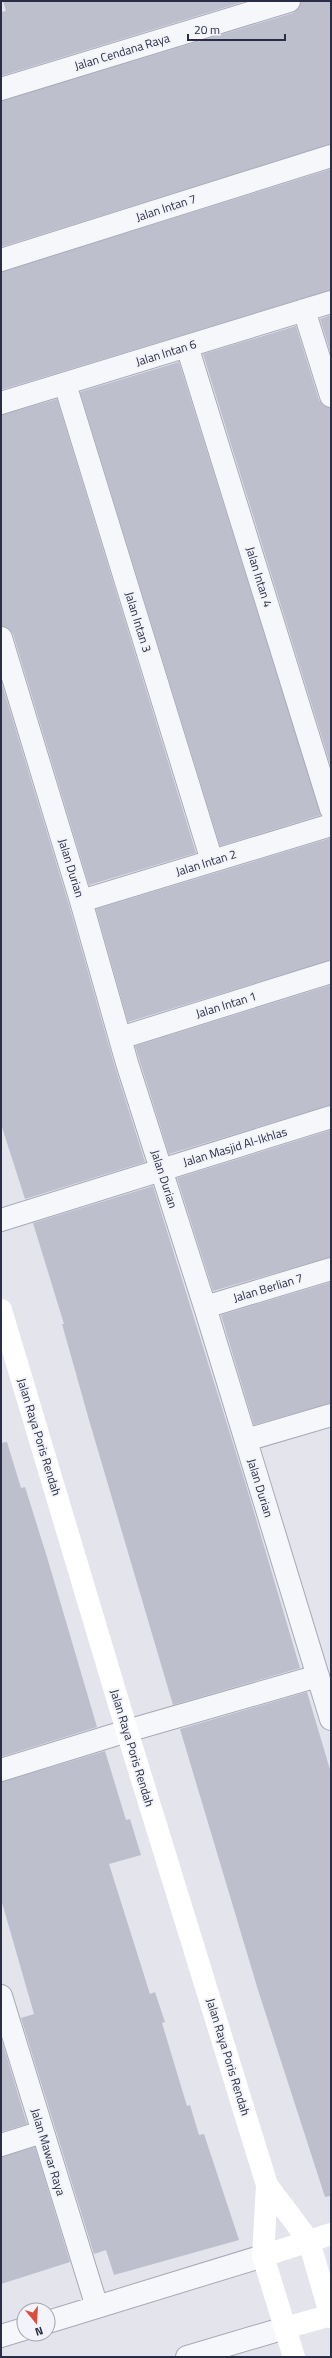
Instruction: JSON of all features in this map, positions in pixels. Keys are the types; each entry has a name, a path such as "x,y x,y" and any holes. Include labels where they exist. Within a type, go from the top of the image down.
{"street":[{"name":"Jalan Cendana Raya","path":"1,89 289,1"},
{"name":"Jalan Intan 7","path":"1,260 331,156"},
{"name":"Jalan Intan 6","path":"1,403 331,302"},
{"path":"304,310 331,396"},
{"name":"Jalan Intan 4","path":"187,346 331,809"},
{"name":"Jalan Intan 3","path":"65,384 212,861"},
{"name":"Jalan Durian","path":"2,647 81,901 120,1038 205,1307 331,1719"},
{"name":"Jalan Intan 2","path":"81,901 331,825"},
{"name":"Jalan Intan 1","path":"120,1038 331,972"},
{"name":"Jalan Masjid Al-Ikhlas","path":"1,1220 331,1117"},
{"name":"Jalan Berlian 7","path":"205,1307 331,1269"},
{"name":"Jalan Raya Poris Rendah","path":"1,1310 126,1731 267,2185 309,2241"},
{"path":"246,1440 331,1415"},
{"path":"1,1770 126,1731 318,1676"},
{"name":"Jalan Mawar Raya","path":"1,1996 97,2307"},
{"path":"1,2145 42,2132"},
{"name":"Jalan Raya Poris Rendah","path":"263,2256 267,2185"},
{"path":"56,2320 331,2234"},
{"path":"187,2357 331,2316 309,2241"},
{"path":"263,2256 294,2357"},
{"path":"1,2336 16,2331"}],"building":[{"path":"3,1 246,1 1,76 1,12 6,11"},
{"path":"301,1 331,1 331,144 1,247 1,101 293,13 298,9"},
{"path":"331,169 331,290 1,390 1,272"},
{"path":"331,315 331,354 320,319"},
{"path":"296,326 319,400 323,405 331,408 331,767 203,354"},
{"path":"179,362 321,815 220,846 80,392"},
{"path":"57,399 196,853 89,885 13,634 9,629 1,626 1,415"},
{"path":"1,681 69,905 115,1067 145,1162 25,1199 1,1124"},
{"path":"331,838 331,960 128,1022 96,909"},
{"path":"331,985 331,1105 169,1154 135,1046"},
{"path":"331,1130 331,1257 213,1291 177,1178"},
{"path":"153,1186 246,1485 300,1668 173,1705 89,1420 62,1324 64,1324 33,1223"},
{"path":"331,1282 331,1403 254,1425 221,1315"},
{"path":"7,1442 21,1488 25,1487 97,1727 1,1757 1,1443"},
{"path":"307,1692 331,1773 331,2196 325,2197 258,1990 180,1729"},
{"path":"105,1751 126,1820 130,1819 141,1855 109,1864 150,1994 155,1992 165,2022 162,2023 187,2106 190,2105 199,2135 204,2134 239,2240 114,2275 106,2250 94,2254 21,2018 34,2014 1,1899 1,1782"},
{"path":"1,2038 27,2124 1,2132"},
{"path":"35,2147 70,2262 1,2284 1,2157"}]}
